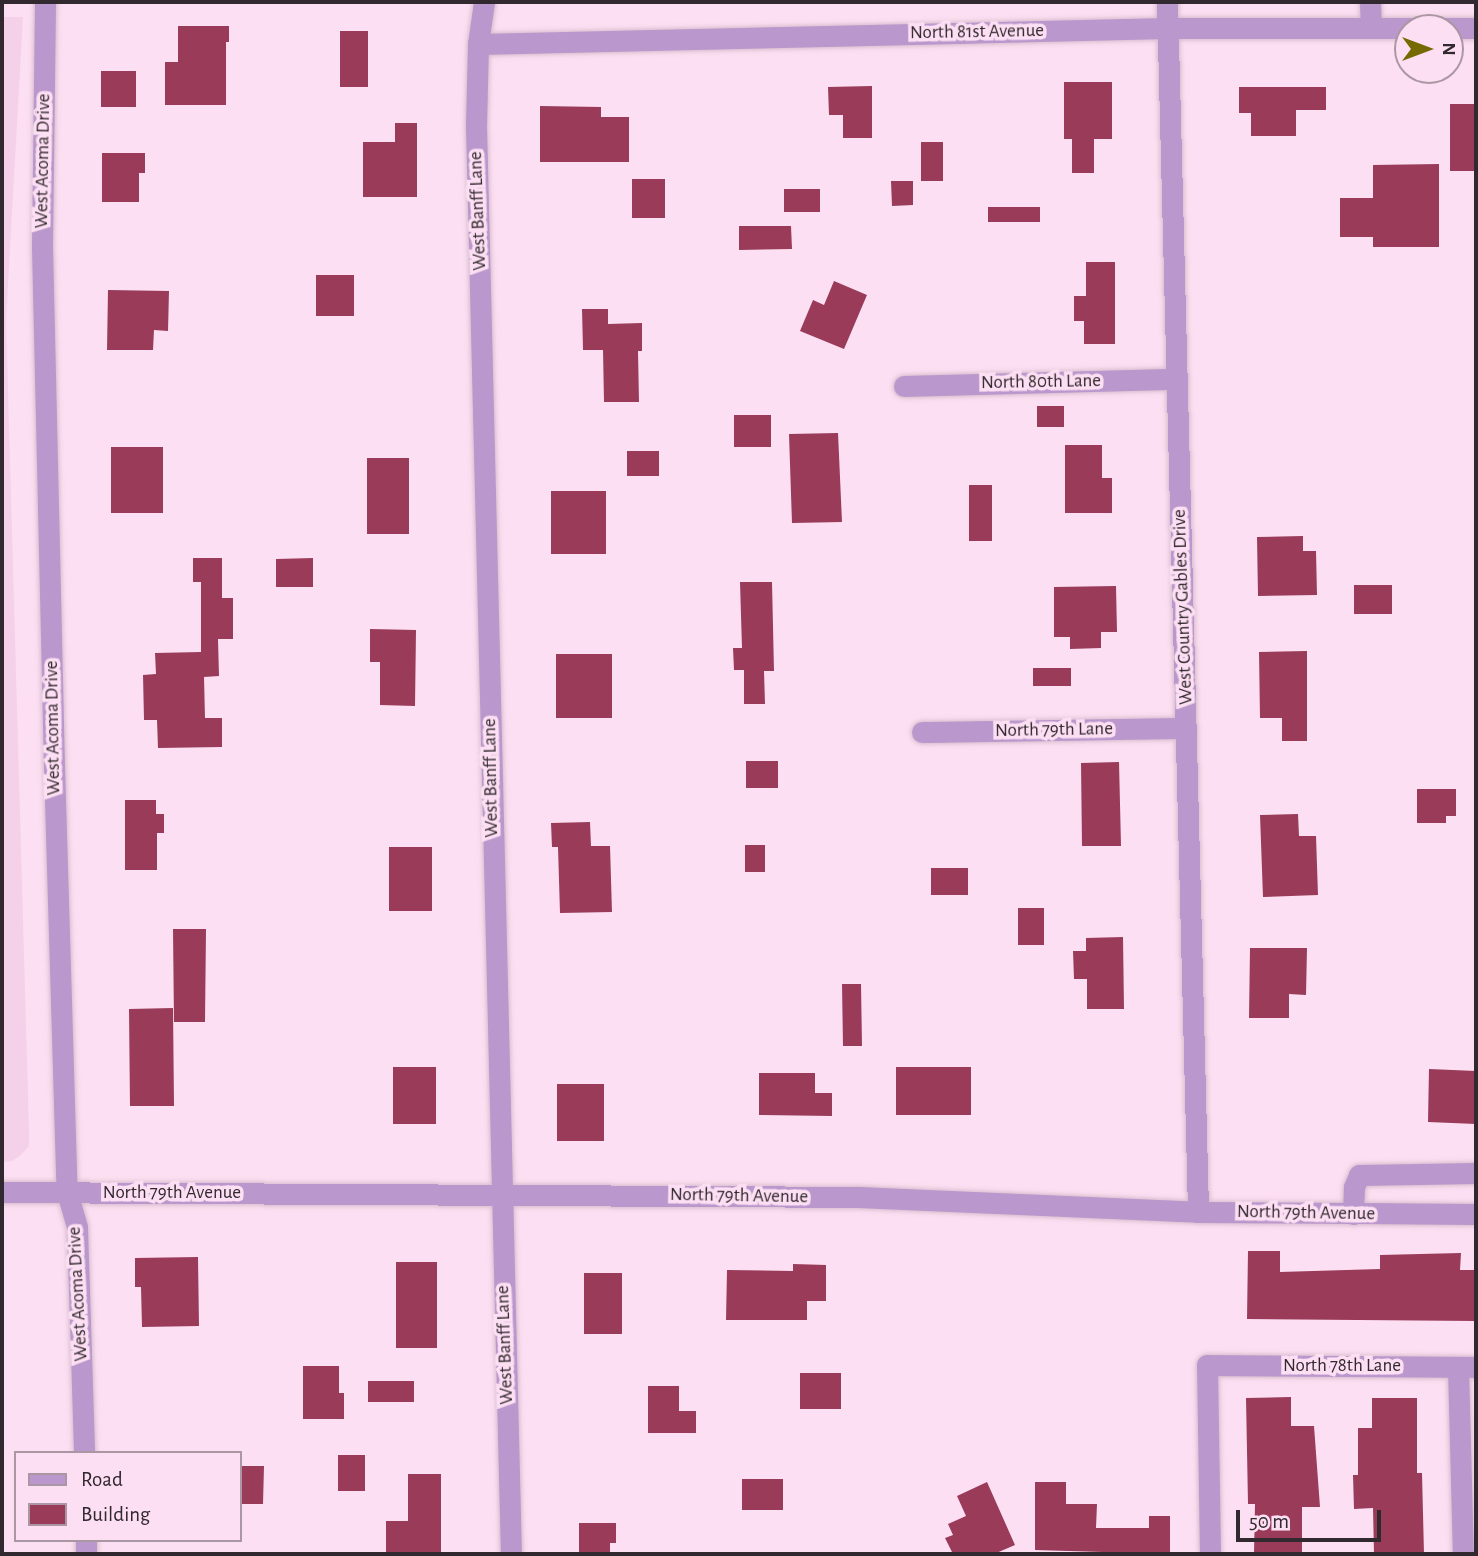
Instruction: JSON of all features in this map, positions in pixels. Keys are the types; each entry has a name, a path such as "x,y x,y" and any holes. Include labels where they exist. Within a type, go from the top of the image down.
{"street":[{"name":"West Acoma Drive","path":"45,2 42,246 67,1192 77,1227 84,1451"},
{"name":"West Banff Lane","path":"484,2 478,44 476,125 500,1194 511,1554"},
{"name":"West Country Gables Drive","path":"1167,2 1198,1212"},
{"path":"1370,2 1371,27"},
{"name":"North 81st Avenue","path":"478,44 1168,28 1476,28"},
{"name":"North 80th Lane","path":"904,386 1177,379"},
{"name":"North 79th Lane","path":"922,732 1186,728"},
{"path":"1353,1213 1354,1187 1359,1175 1476,1173"},
{"name":"North 79th Avenue","path":"2,1192 858,1197 1198,1212 1476,1214"},
{"name":"North 78th Lane","path":"1210,1554 1207,1365 1467,1367"},
{"path":"1463,1554 1467,1367"}],"shaded area":[{"path":"2,17 23,17 6,320 29,1146 12,1161 2,1162"}],"building":[{"path":"178,26 229,26 229,42 226,42 226,105 165,105 165,62 178,62"},
{"path":"340,31 368,31 368,87 340,87"},
{"path":"101,71 136,71 136,107 101,107"},
{"path":"1064,82 1112,82 1112,139 1094,139 1094,173 1072,173 1072,139 1064,139"},
{"path":"872,86 872,138 843,138 843,115 829,115 828,87"},
{"path":"1239,87 1326,87 1326,110 1296,110 1296,136 1251,136 1251,113 1239,113"},
{"path":"1450,104 1476,104 1476,171 1450,171"},
{"path":"540,106 601,107 601,117 629,117 629,162 540,162"},
{"path":"395,123 417,123 417,197 363,197 363,142 395,142"},
{"path":"921,142 943,142 943,181 921,181"},
{"path":"102,153 145,153 145,173 139,173 139,202 102,202"},
{"path":"1439,164 1439,247 1373,247 1373,237 1340,237 1340,198 1373,198 1373,165"},
{"path":"632,179 665,179 665,218 632,218"},
{"path":"891,181 913,181 913,205 892,206"},
{"path":"784,189 820,189 820,212 784,212"},
{"path":"988,207 1040,207 1040,222 988,222"},
{"path":"739,226 791,226 792,249 739,250"},
{"path":"1086,262 1115,262 1115,344 1084,344 1084,321 1074,321 1074,296 1086,296"},
{"path":"316,275 354,275 354,316 316,316"},
{"path":"834,281 867,295 844,349 800,331 813,300 824,305"},
{"path":"108,290 169,291 168,331 154,330 153,350 107,350"},
{"path":"582,309 608,309 608,324 642,323 642,351 638,351 639,402 604,402 603,350 583,350"},
{"path":"1037,406 1064,406 1064,427 1037,427"},
{"path":"734,415 771,415 771,447 734,447"},
{"path":"838,433 842,522 792,523 789,434"},
{"path":"1065,445 1102,445 1102,478 1112,478 1112,513 1065,513"},
{"path":"111,447 163,447 163,513 111,513"},
{"path":"627,451 659,451 659,476 627,476"},
{"path":"367,458 409,458 409,534 367,534"},
{"path":"969,485 992,485 992,541 969,541"},
{"path":"551,491 606,491 606,554 551,554"},
{"path":"1303,536 1303,551 1316,551 1317,595 1258,596 1257,537"},
{"path":"193,558 222,558 222,598 233,598 233,639 218,639 219,676 204,677 205,718 222,718 222,747 158,748 157,720 144,720 143,675 156,674 155,653 201,652 201,582 193,582"},
{"path":"313,558 313,587 276,587 276,559"},
{"path":"740,582 772,582 774,671 764,671 765,704 744,704 744,670 734,670 733,648 742,648"},
{"path":"1354,585 1392,585 1392,614 1354,614"},
{"path":"1116,586 1117,632 1101,632 1101,648 1070,649 1070,637 1054,637 1054,587"},
{"path":"370,629 416,630 415,706 380,705 380,662 370,662"},
{"path":"1307,651 1307,741 1282,741 1282,718 1260,718 1259,652"},
{"path":"556,654 612,654 612,718 556,718"},
{"path":"1033,668 1071,668 1071,686 1033,686"},
{"path":"746,761 778,761 778,788 746,788"},
{"path":"1119,762 1121,846 1082,846 1081,763"},
{"path":"1417,789 1456,789 1456,816 1446,816 1446,823 1417,823"},
{"path":"125,800 156,800 156,814 164,814 164,833 157,833 157,870 125,870"},
{"path":"1298,814 1299,836 1316,836 1318,895 1263,897 1260,815"},
{"path":"590,822 591,846 610,846 612,912 560,913 558,847 552,847 551,823"},
{"path":"745,845 765,845 765,872 745,872"},
{"path":"389,847 432,847 432,911 389,911"},
{"path":"931,868 968,868 968,895 931,895"},
{"path":"1018,908 1044,908 1044,945 1018,945"},
{"path":"173,929 206,929 205,1022 174,1022"},
{"path":"1123,937 1124,1009 1087,1009 1087,979 1074,979 1073,951 1086,951 1086,938"},
{"path":"1250,948 1307,948 1306,995 1289,994 1289,1018 1249,1018"},
{"path":"842,984 861,984 862,1046 843,1046"},
{"path":"173,1008 174,1106 130,1106 129,1009"},
{"path":"393,1067 436,1067 436,1124 393,1124"},
{"path":"896,1067 971,1067 971,1115 896,1115"},
{"path":"1429,1069 1476,1071 1476,1124 1428,1122"},
{"path":"759,1073 815,1073 815,1093 832,1093 832,1116 759,1115"},
{"path":"557,1084 604,1084 604,1141 557,1141"},
{"path":"1248,1251 1280,1251 1280,1272 1380,1269 1380,1255 1461,1253 1460,1270 1476,1270 1476,1321 1247,1319"},
{"path":"198,1257 199,1326 142,1327 141,1287 135,1287 135,1258"},
{"path":"396,1262 437,1262 437,1348 396,1348"},
{"path":"793,1264 826,1265 826,1301 807,1301 807,1320 726,1320 727,1270 793,1271"},
{"path":"584,1273 622,1273 622,1334 584,1334"},
{"path":"303,1366 339,1366 339,1393 344,1393 344,1419 303,1419"},
{"path":"800,1373 841,1373 841,1409 800,1409"},
{"path":"368,1381 414,1381 414,1402 368,1402"},
{"path":"648,1386 679,1386 679,1411 696,1411 696,1433 648,1433"},
{"path":"1291,1397 1291,1426 1314,1426 1320,1507 1302,1507 1302,1554 1254,1554 1255,1504 1248,1504 1246,1398"},
{"path":"1372,1398 1417,1398 1417,1473 1422,1473 1424,1554 1374,1554 1373,1508 1354,1509 1353,1475 1358,1475 1358,1428 1372,1428"},
{"path":"338,1455 365,1455 365,1491 338,1491"},
{"path":"242,1466 264,1466 263,1504 242,1504"},
{"path":"408,1474 441,1474 441,1554 386,1554 386,1521 408,1521"},
{"path":"742,1479 783,1479 783,1510 742,1510"},
{"path":"987,1482 1015,1545 994,1554 953,1554 945,1538 953,1535 948,1524 966,1516 957,1496"},
{"path":"1035,1482 1066,1482 1066,1504 1097,1504 1096,1528 1149,1528 1149,1516 1170,1516 1170,1554 1035,1550"},
{"path":"579,1523 616,1523 616,1543 610,1543 610,1554 579,1554"}]}
